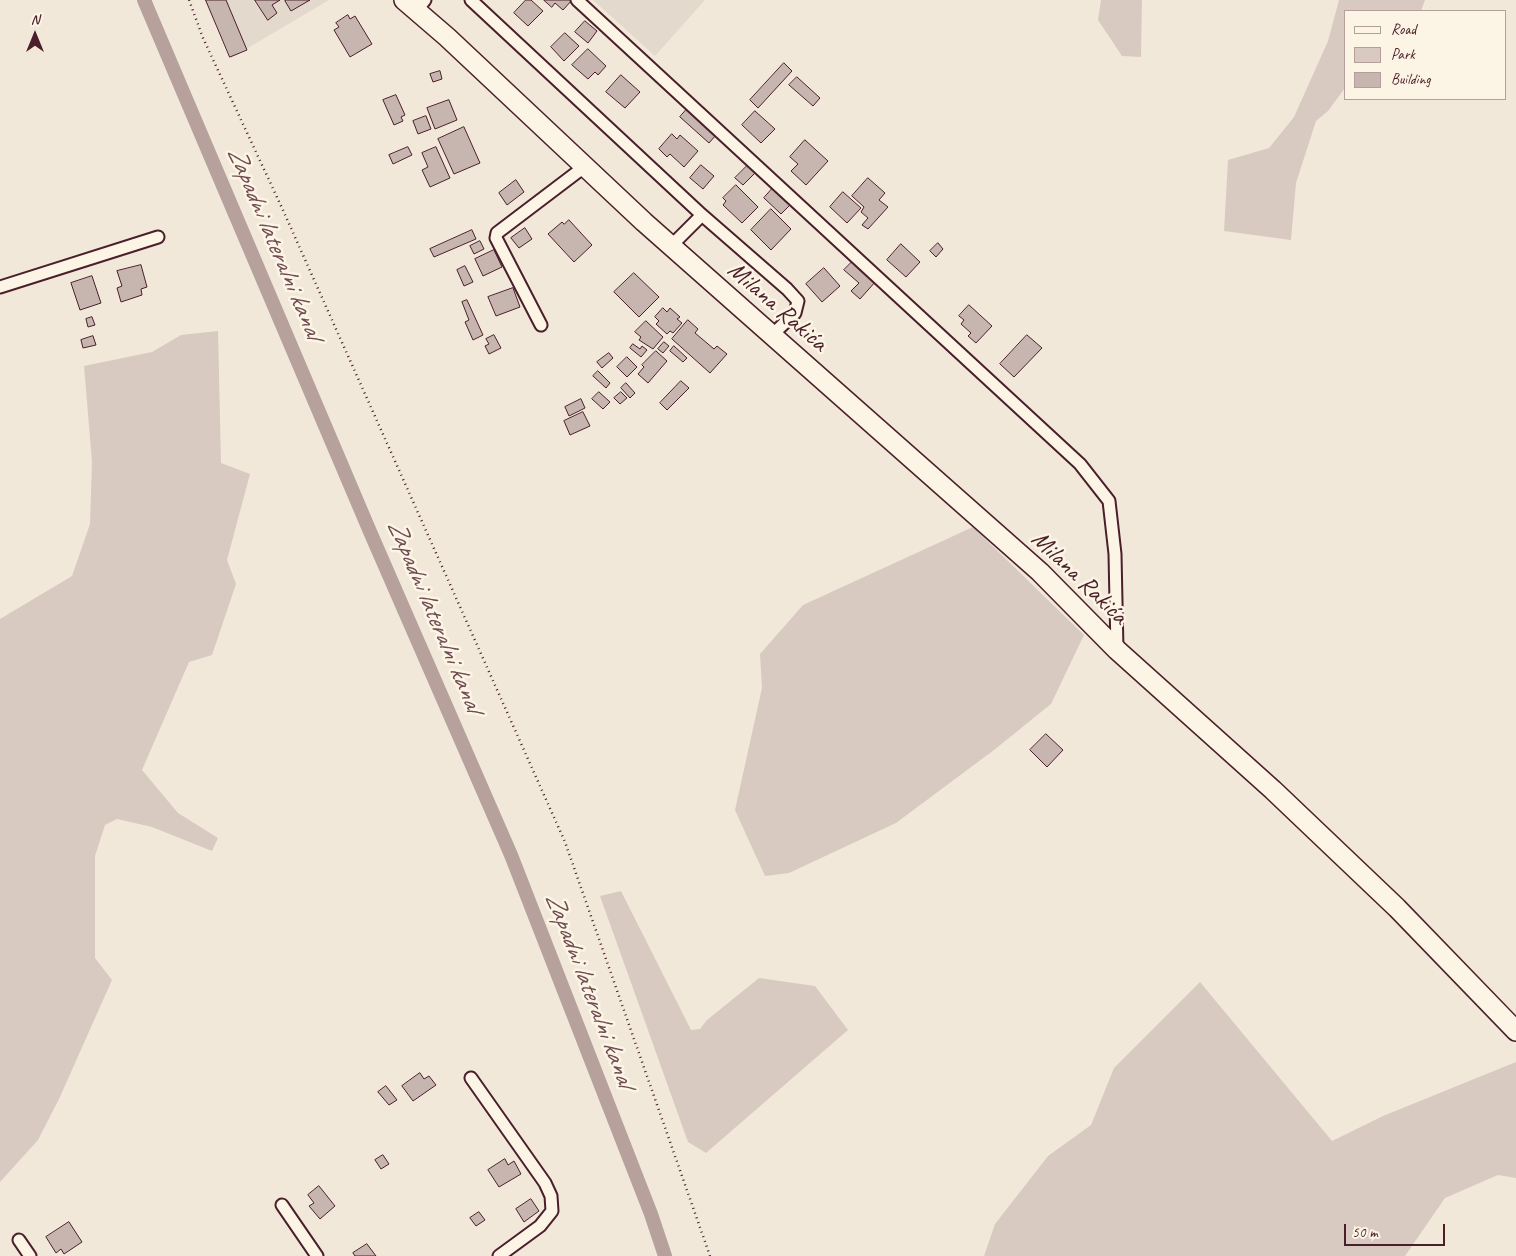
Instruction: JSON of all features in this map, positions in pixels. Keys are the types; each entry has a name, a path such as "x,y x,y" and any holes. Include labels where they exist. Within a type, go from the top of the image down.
{"main road":[{"name":"Milana Rakića","path":"415,4 584,167 771,336 1040,572 1117,650 1273,790 1397,908 1516,1031"}],"street":[{"path":"471,0 702,215 787,289 798,301 795,313 771,336"},
{"path":"577,0 1080,464 1109,501 1115,554 1117,650"},
{"path":"541,325 496,238 497,233 584,167"},
{"path":"671,246 702,215"},
{"path":"0,287 158,237"},
{"path":"472,1078 545,1183 551,1196 552,1210 540,1226 499,1256"},
{"path":"282,1205 317,1256"},
{"path":"18,1240 30,1256"}],"path":[{"path":"189,0 203,38 282,208 565,842 710,1256"}],"shaded area":[{"path":"204,0 329,0 231,58"},
{"path":"593,0 705,0 655,56"}],"green space":[{"path":"1101,0 1142,0 1141,57 1122,56 1098,20"},
{"path":"1339,0 1425,0 1421,10 1344,10 1344,89 1328,111 1316,121 1296,183 1291,240 1224,231 1228,160 1269,148 1294,117 1328,41"},
{"path":"218,331 221,463 250,474 227,560 236,584 212,655 189,662 142,770 178,813 218,838 212,851 152,827 117,819 105,825 95,856 95,958 112,980 59,1099 38,1140 0,1182 0,619 72,576 90,524 92,462 84,366 152,352 181,335"},
{"path":"973,527 1084,635 1051,704 994,750 896,823 789,873 765,876 735,810 762,688 760,654 803,605"},
{"path":"621,891 691,1030 700,1029 707,1020 759,978 815,986 848,1030 706,1153 688,1142 600,896"},
{"path":"1200,982 1332,1141 1383,1116 1516,1062 1516,1178 1498,1175 1445,1198 1405,1256 984,1256 995,1224 1048,1156 1091,1125 1114,1068"}],"building":[{"path":"206,0 226,0 247,50 230,57"},
{"path":"255,0 280,0 272,5 277,13 268,20"},
{"path":"310,0 291,11 285,1"},
{"path":"526,0 531,0 543,11 528,26 514,13"},
{"path":"544,0 572,0 563,10 555,3 552,7"},
{"path":"348,15 350,19 355,16 372,44 350,57 334,30 339,27 336,23"},
{"path":"585,21 597,31 588,43 575,32"},
{"path":"565,33 579,46 564,61 551,47"},
{"path":"588,49 606,66 598,75 595,72 588,79 572,65"},
{"path":"784,63 792,71 758,108 750,100"},
{"path":"440,71 442,79 433,82 430,74"},
{"path":"621,75 640,92 625,108 606,92"},
{"path":"797,77 820,98 813,106 789,85"},
{"path":"396,95 405,115 401,117 403,121 394,125 383,100"},
{"path":"449,100 457,120 435,129 427,108"},
{"path":"687,109 716,135 709,143 680,117"},
{"path":"755,111 775,129 761,143 742,125"},
{"path":"426,116 431,129 418,134 413,121"},
{"path":"464,127 480,163 454,174 438,139"},
{"path":"672,134 677,139 680,135 698,151 684,167 670,154 667,157 659,149"},
{"path":"805,140 828,161 806,185 791,171 798,164 790,157"},
{"path":"408,147 412,155 393,164 389,155"},
{"path":"436,147 450,178 430,187 422,170 428,167 422,153"},
{"path":"749,164 756,172 743,185 735,178"},
{"path":"701,165 714,176 703,189 690,178"},
{"path":"868,178 885,193 879,200 888,207 868,229 862,225 868,218 861,212 864,207 852,196"},
{"path":"516,180 524,192 507,205 499,193"},
{"path":"736,185 758,207 742,223 723,205 726,201 723,198"},
{"path":"772,189 790,205 781,214 764,198"},
{"path":"843,192 861,208 847,223 830,207"},
{"path":"771,209 791,229 771,250 751,230"},
{"path":"569,220 592,245 574,262 548,234 562,222 564,224"},
{"path":"525,228 532,239 519,248 511,238"},
{"path":"472,230 476,239 434,257 430,249"},
{"path":"480,241 484,249 474,254 470,246"},
{"path":"938,243 943,249 936,257 930,251"},
{"path":"901,244 920,262 906,277 887,260"},
{"path":"494,250 502,267 483,276 475,259"},
{"path":"853,261 876,281 860,299 851,291 859,283 844,270"},
{"path":"141,265 147,287 141,289 142,295 121,302 117,288 122,286 117,271"},
{"path":"465,266 473,282 464,286 457,270"},
{"path":"824,268 840,286 822,302 806,284"},
{"path":"634,273 659,297 639,317 614,292"},
{"path":"92,276 101,303 80,310 71,283"},
{"path":"513,288 520,307 496,316 488,297"},
{"path":"467,300 483,335 473,340 465,322 469,320 462,302"},
{"path":"969,305 992,326 976,343 968,336 971,333 961,324 964,320 959,316"},
{"path":"663,308 667,312 670,308 680,317 677,319 682,323 673,333 670,331 667,334 656,324 659,321 655,317"},
{"path":"92,317 95,325 88,327 86,319"},
{"path":"688,320 698,329 695,333 714,349 717,346 727,354 710,373 672,339"},
{"path":"646,321 663,337 653,349 639,340 641,337 635,332"},
{"path":"494,335 501,348 489,354 485,346 489,344 486,339"},
{"path":"1027,335 1042,348 1014,377 1000,364"},
{"path":"93,336 96,345 83,348 81,340"},
{"path":"664,342 669,346 663,353 658,349"},
{"path":"633,344 640,349 642,346 647,350 641,357 630,348"},
{"path":"674,346 687,358 683,362 670,351"},
{"path":"656,351 667,361 648,383 638,374 644,367 642,365"},
{"path":"609,353 613,358 602,368 597,362"},
{"path":"627,357 637,367 627,377 617,367"},
{"path":"598,371 610,383 606,388 593,376"},
{"path":"681,381 689,388 667,410 660,403"},
{"path":"626,383 635,393 630,398 621,388"},
{"path":"599,392 610,402 603,409 592,399"},
{"path":"621,392 627,398 620,404 614,398"},
{"path":"581,399 585,408 569,416 565,407"},
{"path":"583,412 590,426 570,435 564,421"},
{"path":"1046,734 1063,750 1047,767 1030,750"},
{"path":"420,1073 424,1079 429,1076 436,1085 413,1101 402,1086"},
{"path":"386,1086 397,1100 389,1105 378,1092"},
{"path":"383,1155 389,1164 381,1169 375,1160"},
{"path":"505,1159 508,1165 514,1161 521,1174 499,1187 488,1170"},
{"path":"319,1186 335,1206 320,1219 309,1206 314,1203 308,1195"},
{"path":"531,1199 539,1211 524,1222 516,1209"},
{"path":"479,1212 485,1220 476,1226 470,1218"},
{"path":"69,1222 82,1242 64,1254 61,1249 56,1253 46,1237"},
{"path":"367,1244 376,1256 355,1256 353,1253"}],"waterway":[{"name":"Zapadni lateralni kanal","path":"144,0 371,534 511,855 651,1214 665,1256"}]}
